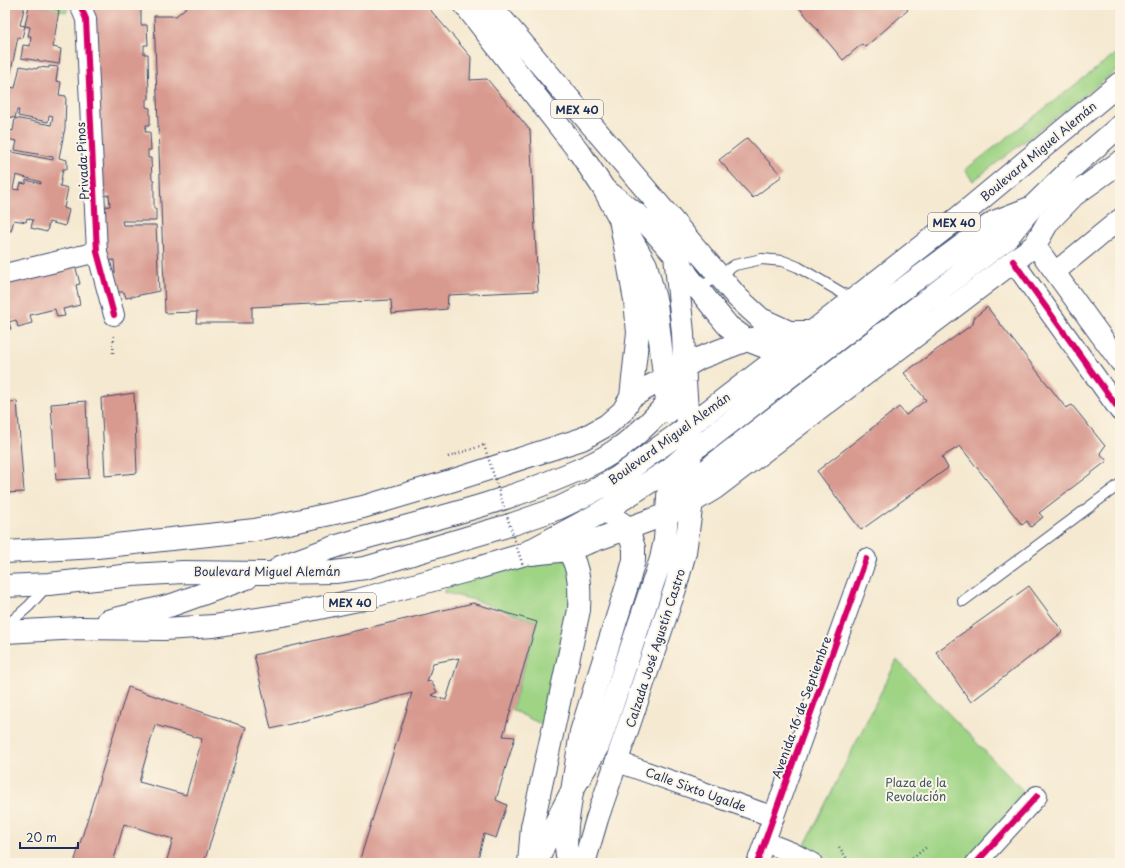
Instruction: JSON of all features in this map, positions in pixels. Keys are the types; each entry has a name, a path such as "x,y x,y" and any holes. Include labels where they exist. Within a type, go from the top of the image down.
{"main road":[{"name":"MEX 40","path":"465,5 580,153 604,189 646,265 678,376 689,426"},
{"name":"MEX 40","path":"490,5 664,213 675,255 683,333 678,376"},
{"name":"Boulevard Miguel Alemán","path":"5,632 80,628 164,629 214,626 295,613 358,600 474,569 522,560 604,511 670,469 815,356 863,306 958,218 1120,83"},
{"path":"522,560 568,550 627,527 667,514 692,494 724,457 1006,239 1031,208 1076,164 1120,126"},
{"path":"692,494 715,488 1035,245 1048,222 1074,195 1120,161"},
{"name":"Boulevard Miguel Alemán","path":"5,586 49,584 132,575 183,572 335,572 365,568 513,524 559,508 617,478 670,441 812,332 863,306 994,222 1031,208 1120,161"},
{"path":"604,189 644,220 675,255 688,276 728,326 747,340 783,354 815,356"},
{"path":"664,213 737,297 761,319 789,332"},
{"path":"5,552 97,547 255,530 363,507 582,439 607,425 623,411 632,397 638,333 635,300 620,219"},
{"path":"1006,239 1013,261"},
{"path":"632,397 678,376 700,358 747,340 789,332 812,332"},
{"path":"80,628 172,604 353,541 441,518 528,491 585,468 616,451 646,426 668,404 678,376"},
{"name":"Calzada José Agustín Castro","path":"538,863 544,845 573,789 598,746 661,559 666,540 670,469 668,404"},
{"name":"Calzada José Agustín Castro","path":"584,863 597,819 618,762 677,582 685,552 692,494 689,426"},
{"path":"441,518 455,501 457,492 454,480"},
{"path":"568,863 566,825 581,732 634,560 634,548 627,527 604,511 588,494"},
{"path":"529,863 532,827 579,610 579,577 568,550"}],"street":[{"name":"Privada Pinos","path":"80,5 86,18 97,252 114,315"},
{"path":"1054,272 1120,219"},
{"path":"1035,245 1120,362"},
{"path":"5,274 97,252"},
{"path":"1013,261 1118,405"},
{"name":"Avenida 16 de Septiembre","path":"757,863 866,559"},
{"name":"Calle Sixto Ugalde","path":"618,762 774,817"},
{"path":"976,863 1037,796"},
{"path":"765,842 793,853 812,863"}],"lane":[{"path":"698,289 735,265 762,259 783,261 798,267 863,306"},
{"path":"963,601 1120,484"},
{"path":"5,627 29,606 49,584"}],"path":[{"path":"448,456 484,445 522,560"},
{"path":"837,848 844,842 839,847 850,863"},
{"path":"906,863 928,846"}],"green space":[{"path":"36,5 67,5 67,12"},
{"path":"1120,50 1120,68 973,181 965,170"},
{"path":"565,553 576,579 549,728 512,710 537,622 474,600 443,592 466,574"},
{"name":"Plaza de la Revolución","path":"897,660 1029,797 969,863 813,863 802,851"}],"building":[{"path":"5,5 25,5 20,25 25,26 22,38 18,37 9,81 5,80"},
{"path":"29,5 59,10 53,47 61,49 59,64 21,58 23,45 30,46 31,36 28,36 30,27 25,26"},
{"path":"92,5 141,5 141,25 147,25 148,45 144,45 144,54 148,54 149,99 146,99 146,107 150,108 150,125 146,125 145,132 150,132 151,150 148,150 148,158 151,158 152,180 154,180 154,209 156,209 156,221 122,221 123,225 156,225 159,291 126,298 124,292 114,292 112,273 115,273 114,260 103,261 100,207 110,206 109,195 96,196 91,39"},
{"path":"189,5 426,5 471,57 470,80 487,79 530,130 538,291 448,295 447,309 392,314 391,300 252,307 252,323 196,323 197,312 165,313 154,16 176,16"},
{"path":"797,5 904,5 908,10 865,47 862,44 843,60"},
{"path":"20,66 37,69 38,67 58,67 56,81 61,82 59,95 66,96 65,128 59,158 67,160 67,169 63,169 60,186 68,188 64,208 69,210 65,226 49,222 47,232 31,228 33,220 27,218 26,222 14,220 11,231 5,230 5,160 7,151 53,160 53,157 15,150 17,141 6,139 8,130 13,131 15,118 5,116 10,87 15,88","holes":["17,110 19,110 18,116 48,122 49,115 53,116 51,125 15,118","16,175 41,182 41,184 26,180 26,184 21,183 19,190 13,189"]},
{"path":"747,138 782,176 753,198 719,160"},
{"path":"71,249 80,284 76,285 80,305 63,309 65,316 57,317 55,309 30,315 32,323 18,327 16,320 9,322 11,329 5,330 5,278"},
{"path":"987,307 1066,408 1072,405 1105,446 1100,453 1107,461 1039,513 1043,517 1031,527 1027,521 1022,525 960,446 942,457 948,468 861,530 817,471 899,407 906,415 926,400 904,373 973,324 974,318"},
{"path":"134,393 137,473 105,476 101,398"},
{"path":"17,401 24,492 5,493 5,403"},
{"path":"86,401 89,478 56,480 51,404"},
{"path":"1029,586 1063,632 971,702 936,652"},
{"path":"473,603 537,622 503,736 515,737 496,800 507,805 496,838 484,834 477,863 359,862 412,693 271,729 254,655","holes":["459,658 446,700 431,695 437,692 431,681 427,682 433,663"]},
{"path":"128,687 246,727 204,863 166,863 173,839 124,824 113,863 74,863","holes":["155,725 202,739 186,795 139,782"]}],"cycle path":[{"path":"80,5 86,19 97,252 114,315"},
{"path":"1013,261 1120,411"},
{"path":"757,863 866,559"},
{"path":"976,863 1037,796"}]}
